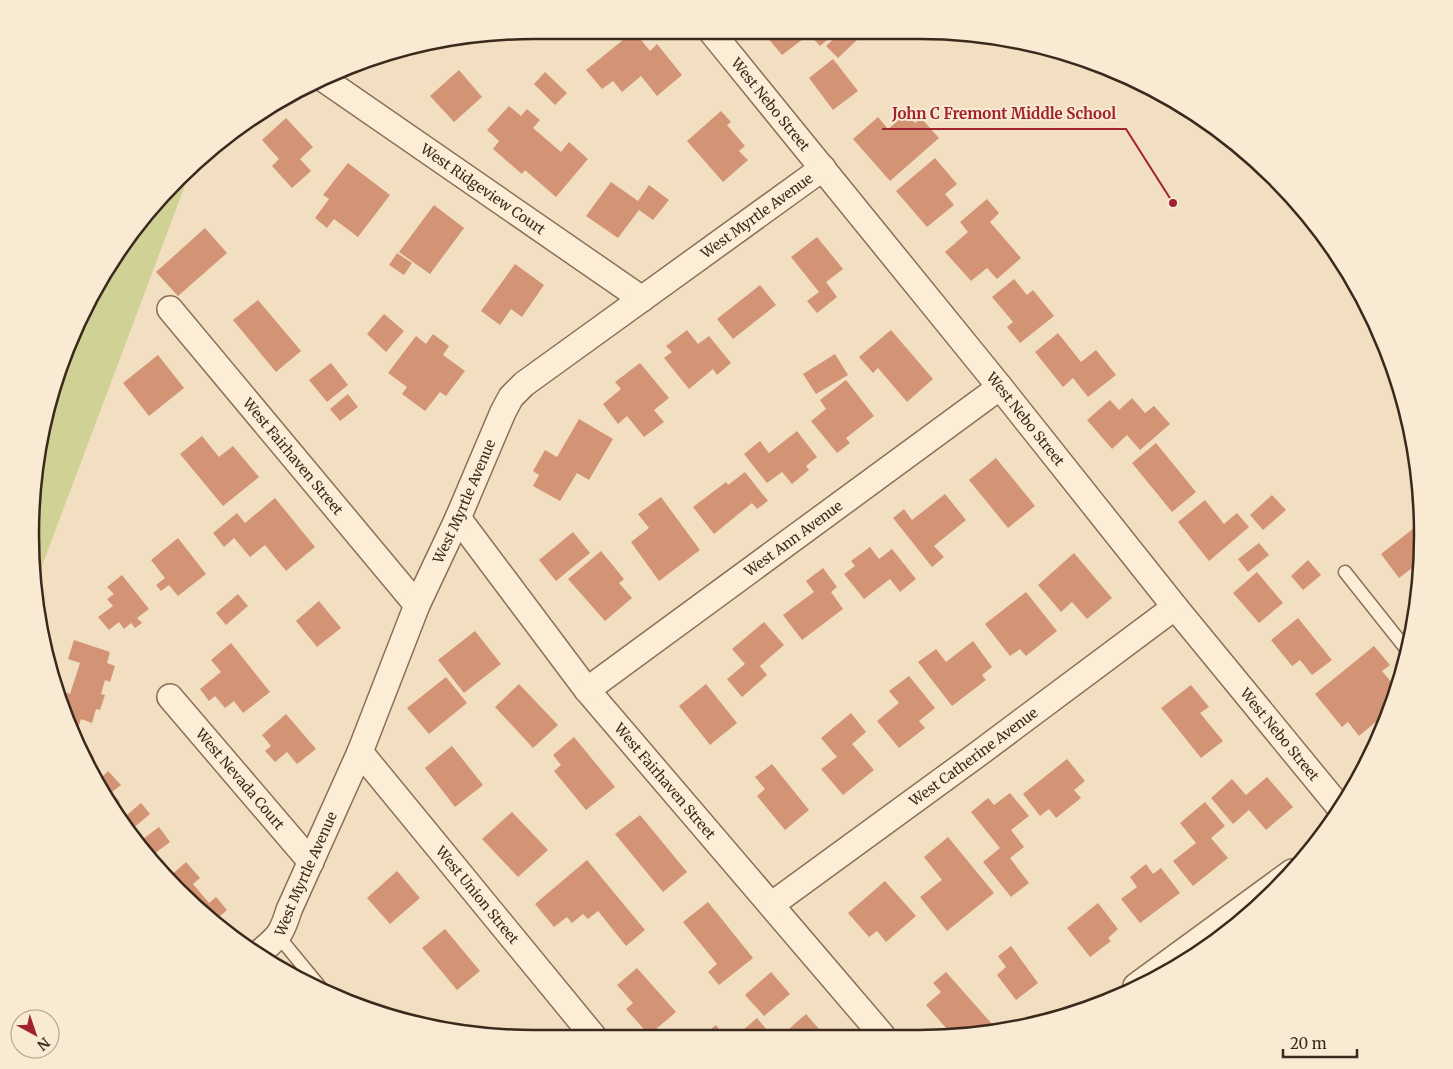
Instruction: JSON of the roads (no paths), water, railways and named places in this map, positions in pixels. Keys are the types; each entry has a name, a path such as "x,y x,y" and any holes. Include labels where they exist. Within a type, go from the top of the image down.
{"street":[{"name":"West Nebo Street","path":"717,39 1000,387 1175,607 1336,803"},
{"name":"West Ridgeview Court","path":"330,83 642,299"},
{"name":"West Myrtle Avenue","path":"263,950 279,937 360,752 418,605 512,397 524,384 822,168"},
{"name":"West Fairhaven Street","path":"170,309 418,605"},
{"name":"West Ann Avenue","path":"587,690 1000,387"},
{"name":"West Fairhaven Street","path":"458,518 587,690 878,1030"},
{"name":"West Catherine Avenue","path":"771,905 1175,607"},
{"name":"West Nevada Court","path":"170,697 311,862"},
{"name":"West Union Street","path":"360,752 588,1030"},
{"path":"1167,964 1249,904"}],"lane":[{"path":"1345,572 1402,644"},
{"path":"279,937 312,978"}],"place":[{"name":"John C Fremont Middle School","path":"1173,203"}]}
